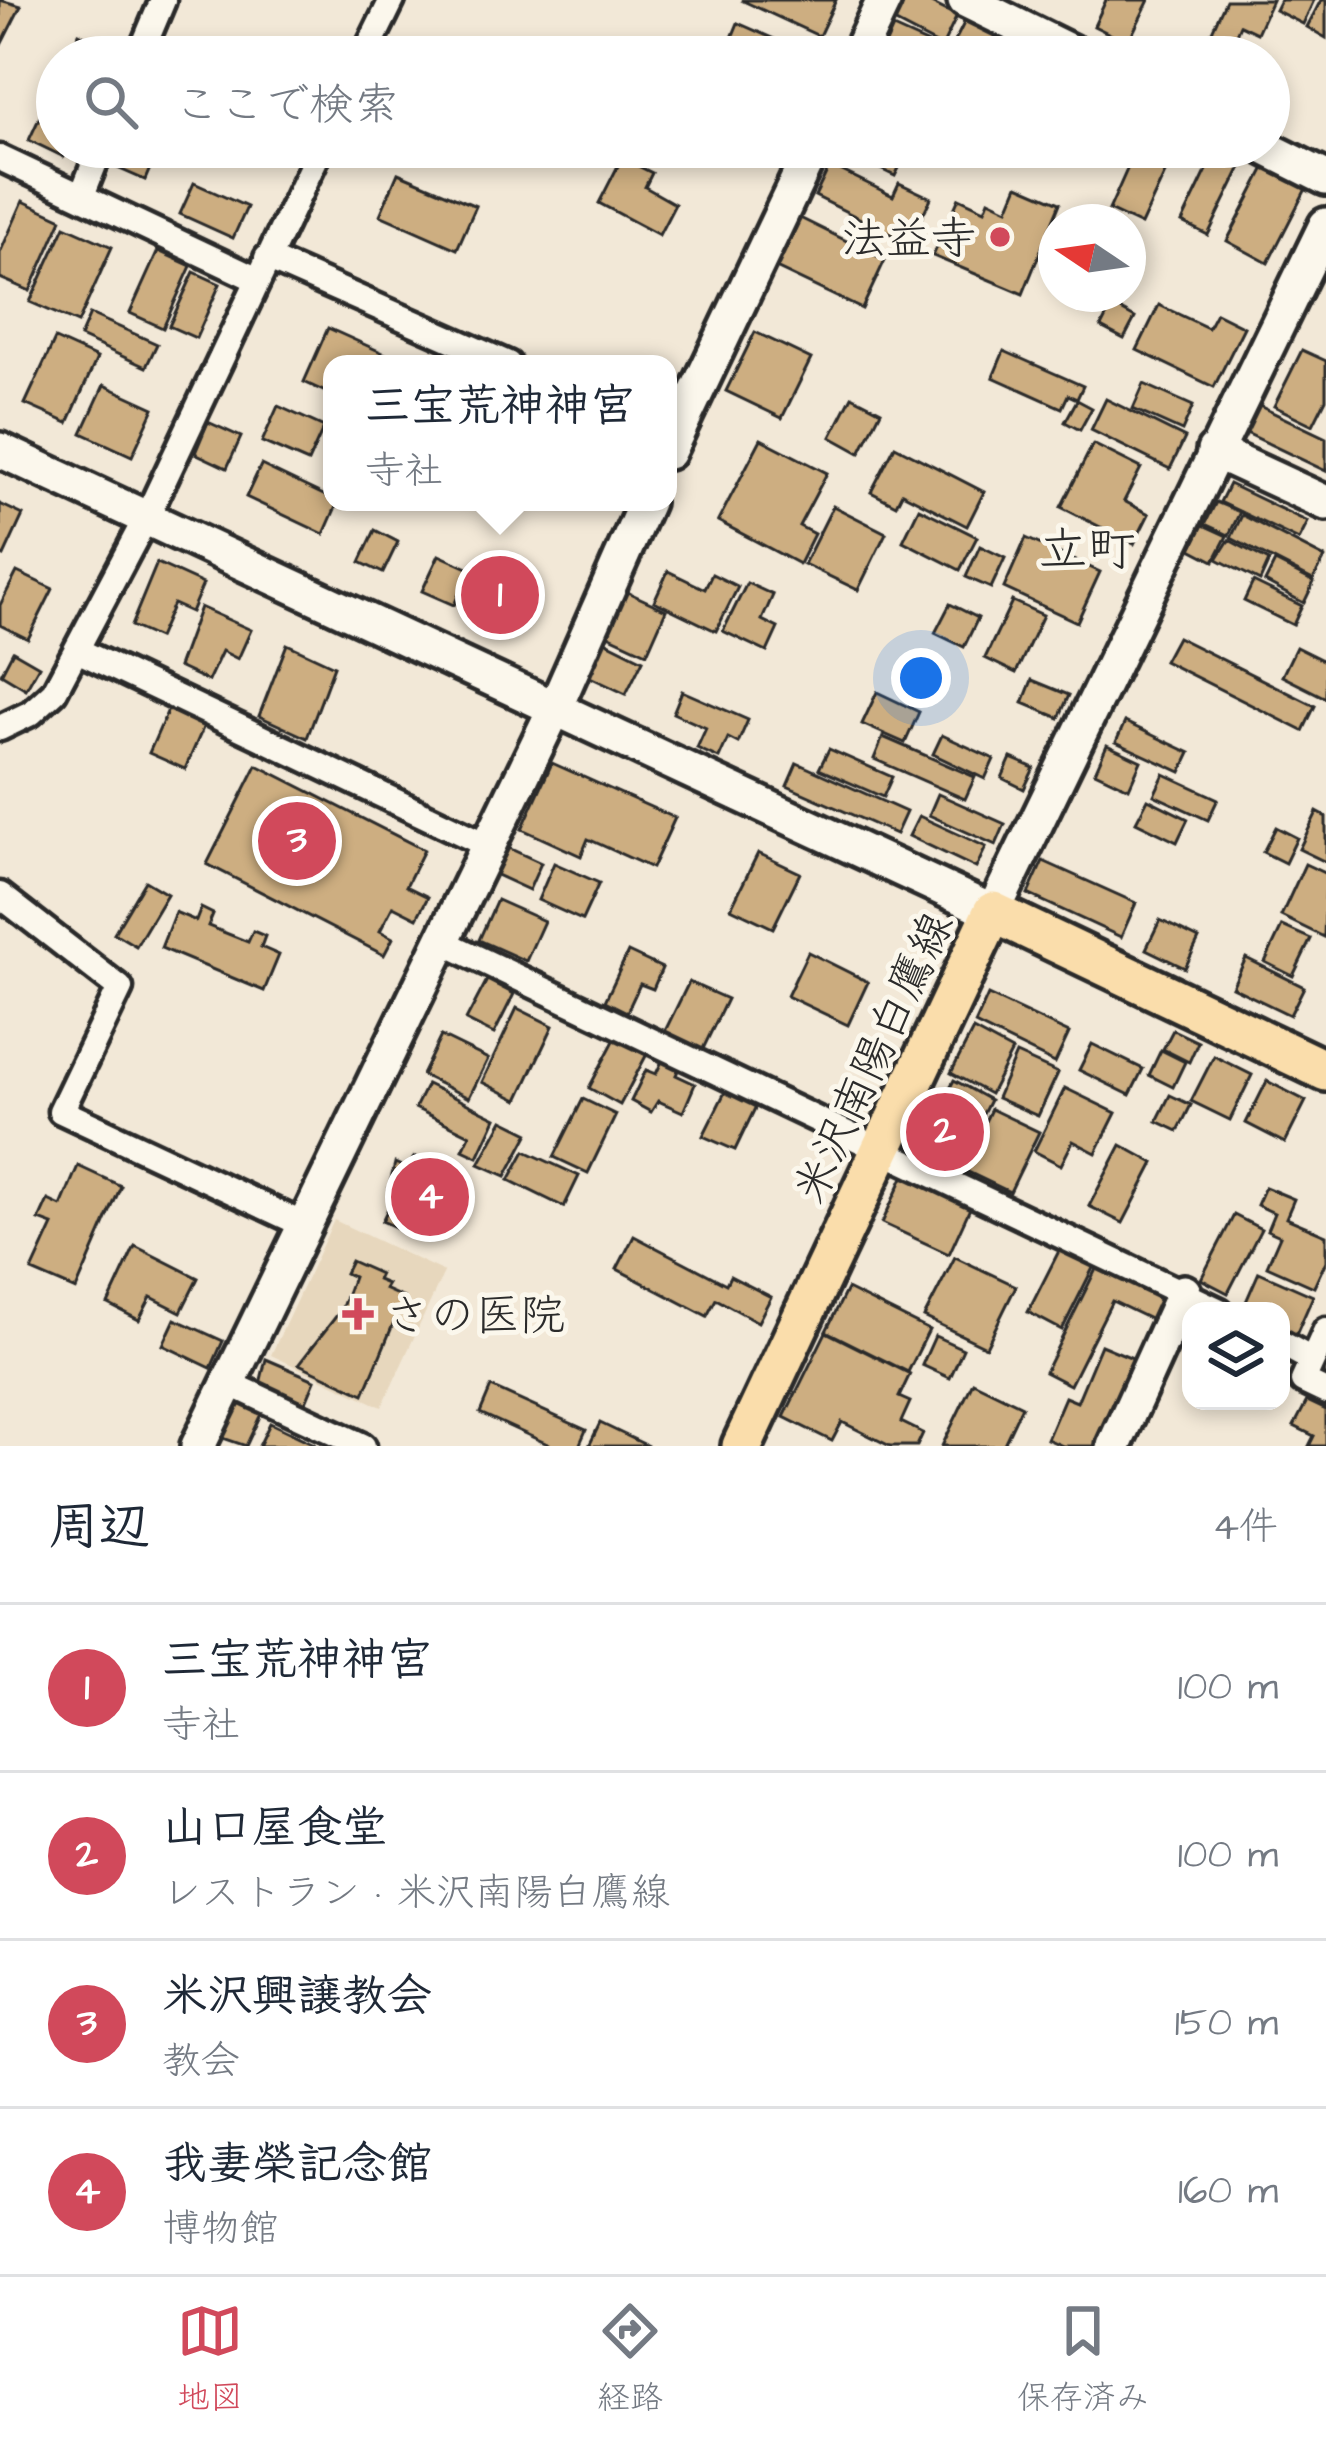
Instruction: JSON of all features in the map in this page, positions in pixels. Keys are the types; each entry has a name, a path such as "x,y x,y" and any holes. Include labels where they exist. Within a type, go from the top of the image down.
{"main road":[{"name":"米沢南陽白鷹線","path":"742,1446 994,912 1326,1071"}],"street":[{"path":"148,36 163,0"},
{"path":"374,36 392,0"},
{"path":"866,36 884,0"},
{"path":"964,0 1038,36"},
{"path":"0,158 262,269 485,355"},
{"path":"1290,160 1326,178"},
{"path":"82,195 93,168"},
{"path":"0,728 31,713 54,692 147,516 311,168"},
{"path":"677,427 804,168"},
{"path":"0,450 994,912 1326,225"},
{"path":"1214,451 1326,502"},
{"path":"198,1446 555,708 642,511"},
{"path":"76,650 487,845"},
{"path":"0,895 120,988 61,1111 304,1225"},
{"path":"439,940 1203,1302"},
{"path":"1114,1446 1184,1292"},
{"path":"1326,1330 1303,1381 1326,1392"},
{"path":"1290,1348 1312,1360"},
{"path":"229,1383 363,1446"}],"shaded area":[{"name":"さの医院","path":"334,1220 444,1272 382,1407 271,1355"}],"building":[{"path":"0,0 21,6 0,47"},
{"path":"741,0 836,0 819,36"},
{"path":"905,0 925,0 957,16 947,36 921,36 894,22"},
{"path":"1106,0 1149,0 1131,36 1114,36 1094,26"},
{"path":"1226,0 1272,0 1257,33 1240,25 1235,36 1212,31"},
{"path":"1280,0 1314,0 1303,24 1275,10"},
{"path":"1321,0 1326,0 1326,38 1307,27"},
{"path":"967,17 1004,36 958,36"},
{"path":"738,23 767,36 733,36"},
{"path":"118,168 150,168 145,180"},
{"path":"617,168 642,168 652,173 645,187 675,204 659,235 599,203"},
{"path":"829,168 836,168 893,196 899,183 931,198 909,243 815,196"},
{"path":"1128,168 1167,168 1146,214 1146,204 1112,204"},
{"path":"1208,168 1241,168 1208,235 1182,222"},
{"path":"1265,168 1280,168 1309,183 1268,263 1227,241"},
{"path":"398,173 476,206 457,249 380,215"},
{"path":"194,183 247,207 233,238 180,214"},
{"path":"1018,185 1060,203 1038,204 1038,257 1023,294 933,256 959,198 985,210 989,200 1008,209"},
{"path":"23,201 62,219 30,291 0,278 0,253"},
{"path":"796,216 885,260 862,309 772,266"},
{"path":"65,226 112,247 78,323 30,302"},
{"path":"158,251 191,266 163,328 130,313"},
{"path":"194,272 220,284 196,338 169,326"},
{"path":"1159,305 1208,328 1216,313 1244,327 1214,387 1137,350"},
{"path":"1108,312 1135,318 1124,339 1101,327"},
{"path":"90,314 157,344 146,367 80,337"},
{"path":"328,328 388,355 323,355 323,391 304,382"},
{"path":"755,332 811,359 782,418 726,391"},
{"path":"55,339 97,358 68,423 25,404"},
{"path":"1302,350 1326,361 1326,399 1313,425 1274,406"},
{"path":"1004,351 1083,386 1077,399 1068,395 1062,408 993,377"},
{"path":"1144,384 1193,406 1182,431 1133,409"},
{"path":"104,385 154,408 132,456 82,433"},
{"path":"852,396 881,411 860,453 831,437"},
{"path":"1106,399 1185,438 1170,469 1091,430"},
{"path":"1077,400 1092,408 1080,430 1065,422"},
{"path":"1251,402 1326,438 1326,471 1238,429"},
{"path":"278,406 323,427 308,462 262,442"},
{"path":"208,422 241,437 227,468 195,453"},
{"path":"761,439 827,473 799,526 814,534 799,564 718,521"},
{"path":"1093,444 1141,468 1124,501 1149,514 1134,544 1061,507"},
{"path":"895,446 984,492 967,526 902,493 896,505 871,492"},
{"path":"261,465 323,495 323,511 334,511 324,534 246,497"},
{"path":"1229,484 1308,522 1299,540 1220,502"},
{"path":"1216,502 1240,512 1229,535 1205,524"},
{"path":"0,504 23,515 4,556 0,554"},
{"path":"833,506 886,533 858,590 804,564"},
{"path":"919,508 977,537 960,570 903,541"},
{"path":"1242,515 1325,558 1313,580 1231,538"},
{"path":"1203,525 1227,536 1214,561 1191,549"},
{"path":"375,530 398,542 383,573 360,562"},
{"path":"1026,538 1100,572 1077,622 1004,588"},
{"path":"1229,540 1269,561 1260,581 1217,559"},
{"path":"980,546 1005,558 991,588 966,577"},
{"path":"439,555 470,569 454,605 422,591"},
{"path":"1275,562 1314,582 1304,603 1265,582"},
{"path":"157,563 203,584 191,612 173,604 158,638 131,626"},
{"path":"668,571 705,589 712,574 738,587 716,631 654,601"},
{"path":"17,572 53,589 28,639 0,625 0,605"},
{"path":"1253,582 1302,606 1293,625 1244,601"},
{"path":"747,583 773,595 762,620 778,628 767,652 723,631"},
{"path":"499,584 529,596 518,624 488,611"},
{"path":"625,591 666,610 647,653 606,634"},
{"path":"1012,601 1043,615 1016,673 985,658"},
{"path":"950,604 978,618 964,647 935,633"},
{"path":"200,607 251,630 238,659 222,651 208,681 178,667"},
{"path":"1177,637 1315,706 1303,731 1164,661"},
{"path":"605,641 643,660 626,694 588,676"},
{"path":"287,644 334,666 307,738 259,716"},
{"path":"1296,647 1326,662 1326,698 1282,676"},
{"path":"13,651 39,666 26,689 1,674"},
{"path":"1032,680 1069,695 1059,718 1023,703"},
{"path":"682,691 748,720 738,743 728,738 719,758 697,748 706,728 673,713"},
{"path":"877,692 919,712 905,743 862,724"},
{"path":"171,703 207,719 185,769 149,753"},
{"path":"1125,722 1190,753 1181,772 1116,742"},
{"path":"942,735 994,759 985,779 933,754"},
{"path":"883,737 975,777 965,799 874,759"},
{"path":"1107,745 1141,761 1129,788 1095,772"},
{"path":"829,749 892,777 883,797 819,769"},
{"path":"1011,758 1034,768 1024,789 1002,778"},
{"path":"552,763 675,818 652,868 588,839 581,856 522,829"},
{"path":"797,763 906,812 896,834 787,786"},
{"path":"257,765 424,850 406,886 428,897 417,918 393,906 380,931 393,938 384,955 207,864"},
{"path":"1164,774 1218,799 1208,820 1154,795"},
{"path":"938,794 1005,824 996,845 929,815"},
{"path":"1148,799 1188,819 1177,842 1136,822"},
{"path":"1317,812 1326,817 1326,862 1299,849"},
{"path":"919,816 986,847 976,868 909,836"},
{"path":"1276,827 1297,838 1285,863 1263,852"},
{"path":"502,845 541,863 529,890 490,872"},
{"path":"758,853 800,873 773,928 731,908"},
{"path":"1043,861 1136,903 1121,937 1028,894"},
{"path":"554,863 599,883 582,920 538,900"},
{"path":"1305,864 1326,874 1324,937 1281,916"},
{"path":"145,881 167,894 136,946 114,933"},
{"path":"497,900 544,921 526,961 479,940"},
{"path":"201,908 213,914 208,926 248,942 253,931 265,936 261,947 279,955 264,991 161,948 175,912 196,921"},
{"path":"1160,920 1199,939 1185,968 1146,949"},
{"path":"1282,926 1311,939 1293,976 1265,962"},
{"path":"628,952 662,968 653,989 640,984 627,1012 605,1001"},
{"path":"808,952 868,982 848,1025 787,996"},
{"path":"1246,958 1304,987 1290,1015 1232,987"},
{"path":"487,980 514,994 494,1034 466,1020"},
{"path":"689,982 727,999 701,1053 663,1035"},
{"path":"988,995 1069,1033 1055,1063 975,1024"},
{"path":"517,1008 553,1026 518,1100 482,1082"},
{"path":"973,1030 1012,1051 990,1094 951,1073"},
{"path":"1173,1030 1198,1042 1189,1062 1163,1049"},
{"path":"617,1035 648,1052 620,1105 589,1088"},
{"path":"441,1036 488,1059 469,1098 422,1075"},
{"path":"1092,1044 1143,1069 1130,1095 1079,1070"},
{"path":"1161,1050 1185,1062 1173,1087 1149,1075"},
{"path":"1016,1054 1058,1073 1038,1116 997,1098"},
{"path":"1214,1056 1252,1075 1230,1120 1191,1101"},
{"path":"663,1059 680,1066 676,1075 695,1084 683,1112 658,1101 651,1112 631,1101 646,1070 656,1074"},
{"path":"954,1080 990,1100 981,1118 944,1099"},
{"path":"1267,1081 1306,1101 1285,1143 1246,1123"},
{"path":"427,1084 496,1118 478,1157 463,1150 470,1135 415,1108"},
{"path":"728,1086 759,1100 735,1150 703,1136"},
{"path":"1065,1088 1116,1113 1096,1153 1073,1141 1061,1165 1034,1151"},
{"path":"1170,1095 1191,1105 1178,1131 1157,1121"},
{"path":"583,1099 616,1115 588,1173 554,1157"},
{"path":"940,1105 979,1126 958,1165 919,1144"},
{"path":"991,1109 1039,1132 1010,1192 962,1169"},
{"path":"503,1120 529,1133 506,1176 479,1164"},
{"path":"1121,1145 1154,1163 1123,1223 1089,1206"},
{"path":"525,1151 579,1176 564,1207 509,1180"},
{"path":"414,1157 470,1191 459,1215 426,1200 411,1234 382,1221 395,1194 388,1191 395,1163 408,1169"},
{"path":"78,1166 121,1186 76,1290 32,1271 53,1225 39,1220 48,1200 61,1206"},
{"path":"904,1175 971,1206 949,1254 882,1223"},
{"path":"1265,1187 1294,1199 1286,1218 1326,1235 1326,1261 1314,1287 1267,1266 1280,1236 1267,1230 1274,1213 1257,1205"},
{"path":"1234,1215 1261,1229 1228,1293 1201,1279"},
{"path":"634,1236 726,1284 730,1276 771,1297 758,1322 716,1299 707,1316 617,1269"},
{"path":"1064,1241 1098,1258 1062,1330 1028,1312"},
{"path":"135,1246 198,1278 181,1312 151,1297 139,1320 108,1304"},
{"path":"955,1257 1016,1286 986,1347 924,1317"},
{"path":"1101,1259 1166,1291 1152,1320 1112,1301 1070,1385 1045,1372"},
{"path":"351,1261 380,1274 377,1280 387,1284 384,1289 404,1298 364,1394 299,1364 341,1310 353,1277 345,1273"},
{"path":"1259,1272 1313,1296 1295,1337 1290,1335 1290,1302 1246,1302"},
{"path":"847,1289 929,1330 908,1372 826,1331"},
{"path":"175,1319 223,1341 211,1368 163,1345"},
{"path":"826,1332 910,1374 899,1397 910,1402 901,1422 923,1433 917,1446 890,1446 842,1422 832,1441 784,1417"},
{"path":"935,1336 963,1349 950,1378 922,1365"},
{"path":"1101,1345 1135,1359 1098,1446 1063,1446 1047,1439 1065,1397 1077,1402"},
{"path":"266,1359 315,1380 305,1404 260,1384"},
{"path":"973,1382 1022,1406 1003,1446 942,1446"},
{"path":"491,1387 586,1430 579,1446 552,1446 480,1413"},
{"path":"232,1397 262,1412 246,1446 214,1435"},
{"path":"1307,1401 1326,1410 1326,1446 1309,1446 1314,1436 1294,1426"},
{"path":"270,1423 314,1444 313,1446 259,1446"},
{"path":"600,1423 648,1446 589,1446"}],"place":[{"name":"法益寺","path":"1000,237"},
{"name":"三宝荒神神宮","path":"500,595"},
{"name":"米沢興譲教会","path":"297,841"},
{"name":"山口屋食堂","path":"945,1132"},
{"name":"我妻榮記念館","path":"430,1197"},
{"name":"さの医院","path":"358,1314"}],"district":[{"name":"立町","path":"1087,548"}]}
